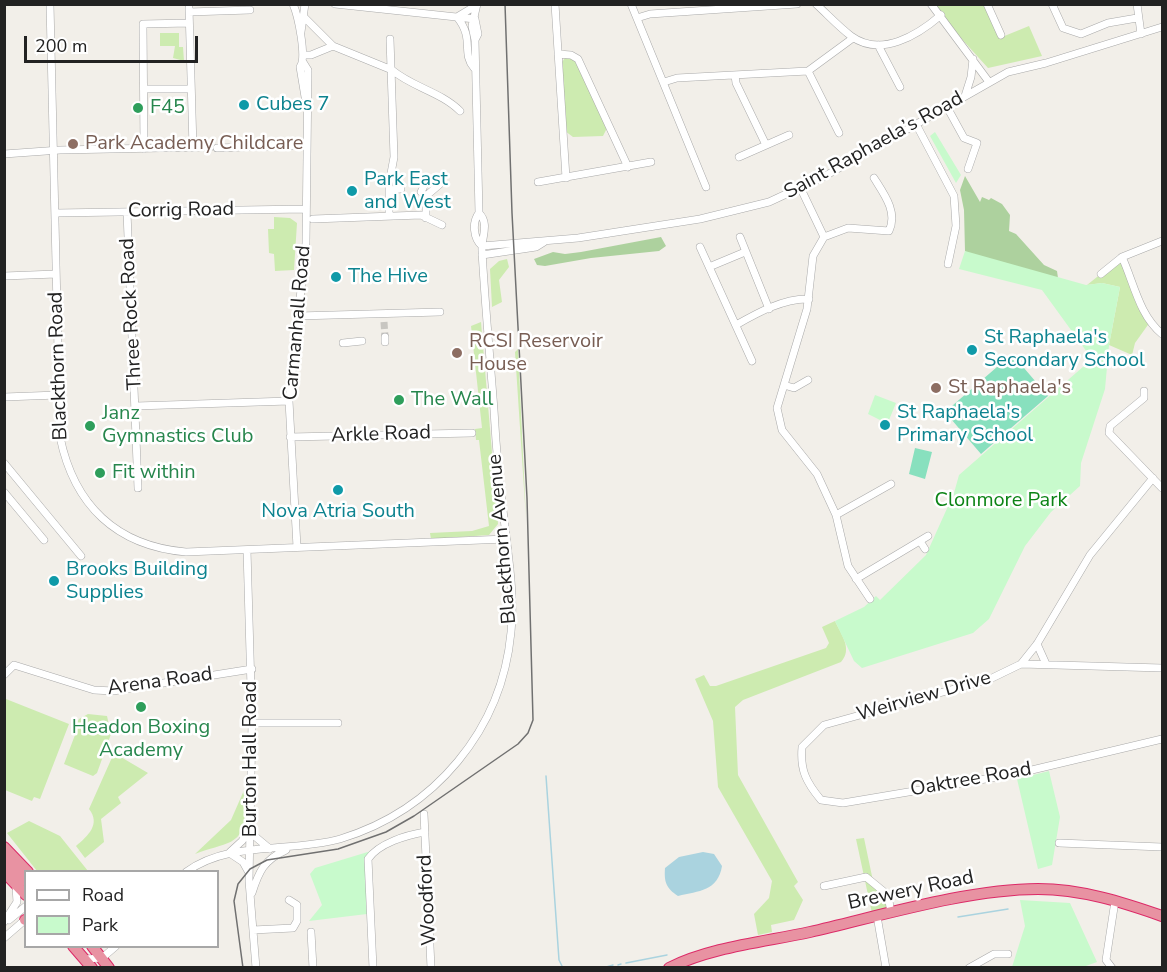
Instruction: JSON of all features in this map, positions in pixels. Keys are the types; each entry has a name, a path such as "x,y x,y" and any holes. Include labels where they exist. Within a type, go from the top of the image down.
{"highway":[{"path":"4,847 26,870"},
{"path":"4,860 20,882"},
{"path":"4,872 20,882"},
{"name":"Brewery Road","path":"669,968 714,953 891,913 1012,890 1065,891 1115,901 1162,916"},
{"path":"69,948 88,963"},
{"path":"75,948 88,963"},
{"path":"94,948 105,963"}],"street":[{"name":"Blackthorn Road","path":"50,4 60,437 67,466 79,491 102,518 133,539 158,549 186,552 506,539"},
{"name":"Carmanhall Road","path":"293,4 303,58 308,67 306,243 289,401 297,547"},
{"name":"Carmanhall Road","path":"300,33 305,4"},
{"path":"335,4 475,19"},
{"path":"555,4 566,178"},
{"path":"631,4 706,187"},
{"path":"637,18 650,14 797,4"},
{"path":"816,4 853,38 878,45 910,37 941,15"},
{"path":"931,4 989,82"},
{"path":"987,4 1000,35"},
{"path":"1052,4 1067,32 1088,33 1108,22 1137,18"},
{"path":"1137,4 1137,18 1141,34"},
{"path":"457,17 477,5"},
{"path":"474,68 475,40 472,26 477,5"},
{"path":"193,148 189,10 250,10"},
{"path":"303,16 333,46 392,70 452,103 460,111"},
{"path":"457,17 467,30 468,61 474,68"},
{"path":"144,149 143,24 189,23"},
{"name":"Saint Raphaela’s Road","path":"482,246 544,242 732,213 769,202 801,189 1008,72 1046,63 1162,27"},
{"path":"664,82 677,78 808,71 853,38"},
{"path":"389,215 386,186 394,157 390,39"},
{"path":"878,45 900,87"},
{"path":"303,58 333,46"},
{"path":"558,54 571,54 578,59 628,167"},
{"path":"965,96 971,77 973,59"},
{"name":"Blackthorn Avenue","path":"189,870 209,858 251,850 291,848 341,838 397,813 436,786 468,749 488,716 502,682 509,646 512,606 497,467 482,255 484,218 479,213 474,68"},
{"path":"808,71 839,133"},
{"path":"735,75 736,83 766,145"},
{"path":"144,89 190,88"},
{"path":"946,107 964,138 977,143 968,169"},
{"path":"916,124 954,196 956,226 948,264"},
{"path":"739,157 789,135"},
{"path":"4,154 306,145"},
{"path":"538,182 651,162"},
{"path":"870,599 856,579 845,556 836,515 817,474 782,430 777,408 809,299 813,256 824,237 848,228 890,231 893,217 890,206 874,178"},
{"path":"426,218 421,193 442,184"},
{"path":"386,186 401,189"},
{"path":"801,189 824,237"},
{"name":"Corrig Road","path":"56,213 305,209"},
{"name":"Three Rock Road","path":"127,212 138,488"},
{"path":"313,219 422,215 442,225"},
{"path":"740,237 769,309"},
{"path":"1101,274 1122,257 1162,241"},
{"name":"Saint Raphaela’s Road","path":"482,255 536,247 544,242"},
{"path":"699,247 752,361"},
{"path":"709,267 745,252"},
{"path":"1122,257 1144,313 1162,334"},
{"path":"4,276 56,274"},
{"path":"736,325 798,298 809,299"},
{"path":"298,316 384,318 440,312"},
{"path":"343,343 362,342"},
{"path":"784,385 794,388 808,380"},
{"path":"1144,392 1144,398 1110,426 1109,433 1162,488"},
{"path":"4,397 58,395"},
{"path":"136,406 289,401"},
{"name":"Arkle Road","path":"290,437 471,433"},
{"path":"4,463 81,556"},
{"name":"Weirview Drive","path":"801,763 802,747 824,725 990,680 1021,664 1037,644 1090,555 1153,478"},
{"path":"836,515 891,484"},
{"path":"4,492 44,540"},
{"path":"856,579 928,536"},
{"path":"920,541 925,549"},
{"name":"Burton Hall Road","path":"247,550 252,669 249,876 256,968"},
{"path":"1037,644 1046,664"},
{"path":"1021,664 1162,668"},
{"name":"Arena Road","path":"4,675 14,665 94,690 120,691 252,669"},
{"path":"252,723 338,723"},
{"name":"Oaktree Road","path":"801,763 808,784 821,800 843,803 1015,774 1162,739"},
{"name":"Woodford","path":"424,814 431,968"},
{"path":"249,876 243,862 228,854 251,830 270,849"},
{"name":"Woodford","path":"373,968 369,859 374,852 409,835 424,832"},
{"path":"1059,843 1162,847"},
{"name":"Blackthorn Avenue","path":"252,894 258,872 267,860 291,848"},
{"path":"824,886 866,877 888,895 891,913"},
{"path":"4,923 17,902 20,882"},
{"path":"253,930 293,928 297,921 297,905 289,900"},
{"path":"1110,967 1106,960 1115,901"},
{"path":"4,923 24,908"},
{"path":"877,916 886,968"},
{"path":"4,938 24,920"},
{"path":"311,932 313,968"},
{"path":"88,963 105,963 115,948"},
{"path":"970,966 994,954 1008,954"}],"green space":[{"path":"931,5 987,5 1002,37 1029,26 1042,56 988,68"},
{"path":"160,33 179,33 179,47 183,47 184,61 173,58 175,46 160,46"},
{"path":"565,58 574,59 607,128 603,136 573,137 565,131 562,62"},
{"path":"935,132 961,175 956,183 930,136"},
{"path":"965,176 980,202 982,197 989,200 991,198 1002,204 1010,215 1009,231 1016,234 1044,265 1057,271 1058,278 983,264 965,251 964,210 960,190"},
{"path":"274,217 290,218 297,223 294,270 275,271 274,254 269,253 268,229 274,229"},
{"path":"661,237 666,246 659,251 591,258 545,266 537,265 534,259 553,252 565,254 581,252"},
{"name":"Clonmore Park","path":"965,251 1086,285 1102,283 1120,287 1109,345 1105,389 1081,463 1080,486 1051,512 1025,546 989,619 973,633 862,668 854,661 835,621 864,607 876,596 880,600 926,555 954,493 959,475 1092,359 1042,290 959,269"},
{"path":"1122,257 1150,322 1135,343 1132,355 1109,345 1120,287 1102,283 1087,285"},
{"path":"507,259 509,267 499,280 502,302 492,307 490,269 499,261"},
{"path":"481,322 498,524 489,535 431,539 430,533 472,531 489,526 479,440 476,440 475,429 482,428 471,326"},
{"path":"518,349 526,519 515,352"},
{"path":"1012,354 1048,396 981,454 945,412"},
{"path":"875,395 896,403 889,420 885,419 884,422 868,414"},
{"path":"915,448 932,452 925,479 909,474"},
{"path":"835,621 846,647 841,662 743,700 735,707 738,775 798,882 794,886 803,900 794,920 771,925 772,932 758,935 754,914 769,898 772,881 718,787 713,721 695,679 704,675 710,686 716,686 826,648 829,643 822,627"},
{"path":"6,699 69,724 40,799 34,797 32,801 5,790"},
{"path":"88,714 107,716 111,734 97,773 93,776 64,764 75,735 73,730 79,719"},
{"path":"114,753 148,773 118,797 121,803 101,819 104,842 85,858 76,846 85,838 93,825 94,820 89,809"},
{"path":"1049,771 1060,817 1052,865 1038,869 1017,779"},
{"path":"245,788 247,797 242,831 231,842 195,854 231,820"},
{"path":"29,821 60,836 87,870 36,870 7,833"},
{"path":"864,838 873,881 888,895 891,913 873,918 856,839"},
{"path":"371,851 365,863 367,914 309,921 322,905 310,874 315,868"},
{"path":"1020,900 1070,903 1097,962 1083,967 1012,967 1025,926"}],"water":[{"path":"703,852 714,854 722,866 720,874 712,885 700,891 678,896 667,884 665,868 679,857"}],"waterway":[{"path":"546,776 559,960 563,968"},
{"path":"958,917 1008,909"},
{"path":"626,963 667,955"},
{"path":"603,968 613,965"}],"tunnel":[{"path":"384,322 385,337"}],"tram line":[{"path":"243,968 234,901 238,884 250,869 267,860 338,849 386,832 414,816 518,744 528,733 533,720 527,498 512,213 505,4"}],"place":[{"name":"Cubes 7","path":"244,105"},
{"name":"F45","path":"138,108"},
{"name":"Park Academy Childcare","path":"73,144"},
{"name":"Park East and West","path":"352,191"},
{"name":"The Hive","path":"336,277"},
{"name":"St Raphaela's Secondary School","path":"972,350"},
{"name":"RCSI Reservoir House","path":"457,353"},
{"name":"St Raphaela's","path":"936,388"},
{"name":"The Wall","path":"399,400"},
{"name":"St Raphaela's Primary School","path":"885,425"},
{"name":"Janz Gymnastics Club","path":"90,426"},
{"name":"Fit within","path":"100,473"},
{"name":"Nova Atria South","path":"338,490"},
{"name":"Brooks Building Supplies","path":"54,581"},
{"name":"Headon Boxing Academy","path":"141,707"}]}
